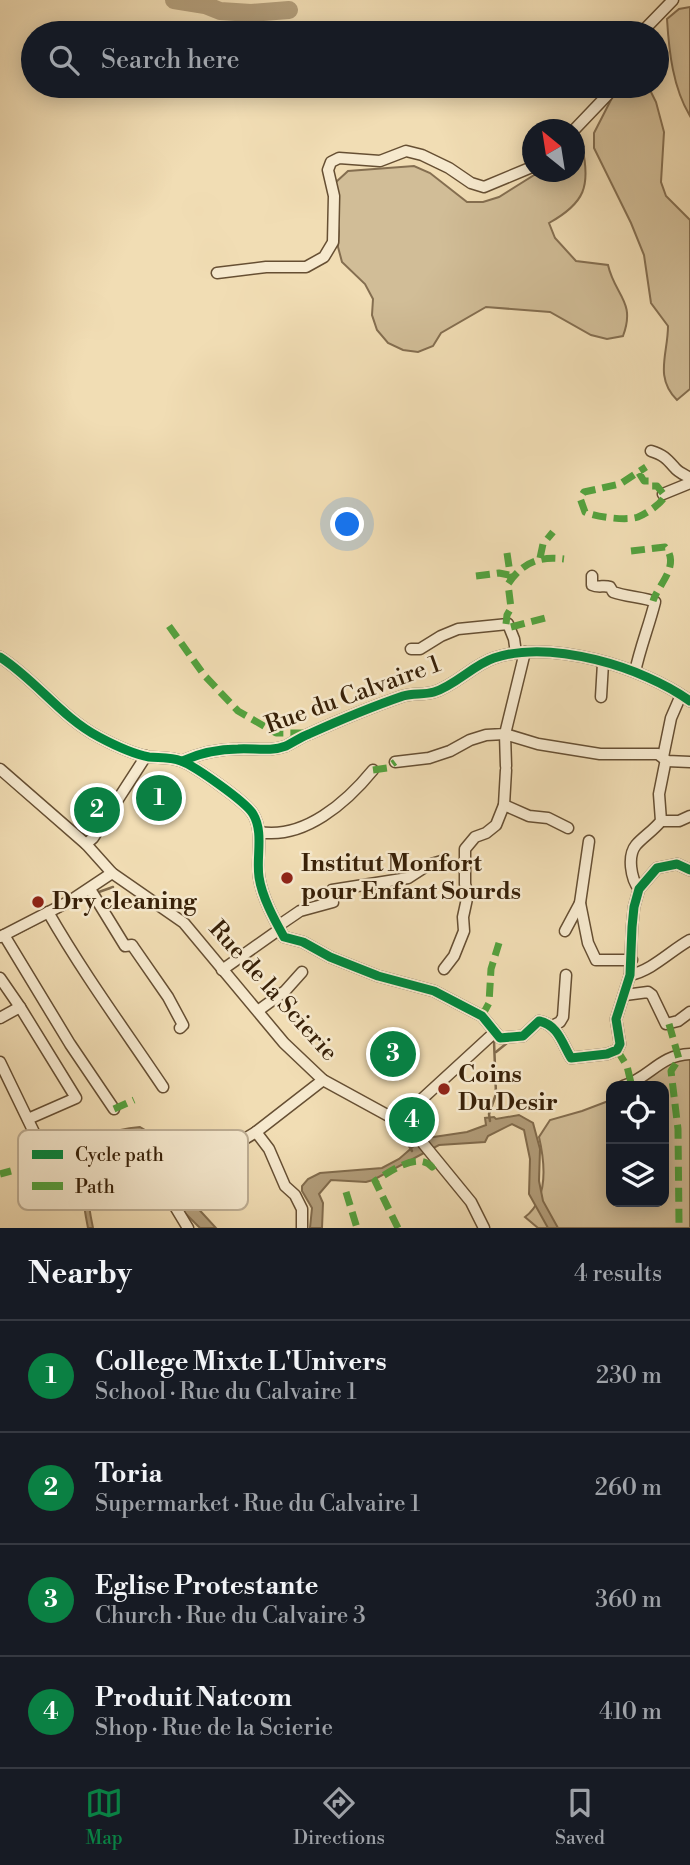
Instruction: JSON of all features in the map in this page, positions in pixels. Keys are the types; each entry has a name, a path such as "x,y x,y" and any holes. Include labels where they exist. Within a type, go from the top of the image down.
{"street":[{"path":"653,21 673,0"},
{"path":"585,119 605,98"},
{"path":"217,273 265,267 306,267 324,257 334,242 334,196 328,170 331,162 338,158 380,161 406,151 422,155 449,168 471,183 484,187 522,171"},
{"path":"651,451 671,460 677,470 690,480 663,494"},
{"path":"592,576 592,586 605,585 613,592 655,602 650,628 635,671"},
{"path":"411,649 420,649 458,629 508,624 521,653 505,734 504,805 493,828 475,837 465,849 465,884 468,894 463,917 464,931 454,956 434,990"},
{"name":"Rue du Calvaire 1","path":"182,761 203,753 228,749 264,750 285,746 310,733 402,696 435,692 486,661 521,653 546,650 635,671 685,698"},
{"name":"Rue du Calvaire 1","path":"0,657 24,673 75,722 112,743 146,756 182,761 216,782 253,812 259,832"},
{"path":"601,697 603,663"},
{"path":"661,821 659,794 671,718 685,698"},
{"path":"395,762 429,758 470,740 486,735 505,734 538,744 600,754 658,754 665,759 690,762"},
{"path":"86,844 93,838 146,756"},
{"name":"Rue de la Scierie","path":"0,769 86,844 112,873 184,923 284,1043 323,1080 398,1121 417,1136 471,1202 484,1228"},
{"path":"373,769 333,810 316,820 278,832 259,832 257,860 260,881 279,928 284,937 303,942 330,957 378,976 434,990 482,1016 500,1038 518,1037 539,1021 552,1026 571,1058 614,1052 620,1044 616,1019 630,975 633,917 639,889 657,868 677,864 690,870"},
{"path":"504,805 529,816 548,818 568,828"},
{"path":"639,889 632,879 635,846 661,821 679,821 690,816"},
{"path":"589,841 580,904 588,943 596,960 632,960"},
{"path":"222,970 300,911 333,902 332,890 402,880 428,865 445,860"},
{"path":"112,873 93,893 5,938 70,1044 114,1108"},
{"path":"93,893 125,946 132,945 168,997 183,1025 180,1028"},
{"path":"565,931 580,904"},
{"path":"49,916 99,997 127,1032 163,1087"},
{"path":"630,975 653,965 671,950 690,940"},
{"path":"259,1010 285,991 302,972"},
{"path":"552,1026 563,1017 566,975"},
{"path":"0,978 76,1098 28,1119"},
{"path":"625,995 648,992 666,1024 678,1021 690,1012"},
{"path":"0,1018 20,1007"},
{"path":"398,1121 495,1032"},
{"path":"634,1081 669,1057 690,1054"},
{"path":"0,1062 33,1130"},
{"path":"248,1137 323,1080"},
{"path":"0,1095 11,1088"},
{"path":"256,1132 269,1149 285,1186 295,1195 302,1209 302,1228"},
{"path":"177,1210 188,1228"}],"shaded area":[{"path":"690,7 690,116 676,82 667,19 679,9"},
{"path":"612,98 654,98 664,132 661,182 666,196 690,220 690,389 677,400 666,383 664,374 668,326 651,303 644,255 594,148 594,133"},
{"path":"585,160 586,172 585,183 578,200 549,223 555,238 576,261 608,265 626,306 623,336 607,339 591,335 550,312 486,307 441,333 433,346 418,352 403,350 388,343 377,330 372,315 373,299 365,284 342,262 334,199 336,182 348,171 414,166 430,173 467,202 483,202 499,197 523,182 585,182"},
{"path":"690,1057 690,1228 538,1228 525,1217 533,1209 542,1191 544,1169 539,1137 550,1120 606,1102 606,1207 669,1207 669,1081 641,1081 669,1061"},
{"path":"519,1115 533,1123 540,1149 539,1181 543,1201 558,1228 548,1228 529,1194 530,1159 524,1130 512,1124 488,1136 485,1142 439,1145 373,1180 331,1180 319,1194 323,1203 322,1228 310,1228 312,1208 302,1191 302,1186 308,1179 320,1173 382,1168 427,1138 467,1132 486,1125 485,1118"},
{"path":"140,1127 145,1130 118,1130"},
{"path":"85,1210 90,1210 93,1228 88,1228"},
{"path":"183,1210 199,1210 216,1228 200,1228"}],"waterway":[{"path":"174,0 205,5 220,11 251,13 289,10"},
{"path":"96,893 113,887"},
{"path":"56,914 91,896"},
{"path":"9,938 44,920"},
{"path":"490,1121 489,1114 496,1094 494,1041"},
{"path":"496,1052 507,1043"},
{"path":"405,1139 412,1151"}],"marked path":[{"path":"639,473 644,481 649,481 651,486 657,486 665,496 645,514 626,519 585,512 580,498 584,492 620,484 646,467"},
{"path":"540,558 543,544 553,532"},
{"path":"631,551 665,547 669,554 670,568 653,601"},
{"path":"507,553 511,580"},
{"path":"506,624 511,608 508,584 514,576 532,562 564,559"},
{"path":"476,576 499,573 509,575"},
{"path":"511,627 545,618"},
{"path":"169,626 204,675 238,711 276,733 303,733"},
{"path":"373,770 387,768 395,762"},
{"path":"482,1016 489,1003 491,969 499,943"},
{"path":"669,1024 679,1059 671,1071 678,1129 679,1223 682,1228"},
{"path":"617,1050 627,1066 631,1081"},
{"path":"114,1109 134,1100"},
{"path":"398,1228 375,1181 395,1168 412,1162 419,1161 432,1167 438,1162"},
{"path":"0,1174 11,1171"},
{"path":"346,1192 357,1228"}],"cycle path":[{"path":"182,761 231,749 280,748 391,700 442,689 486,661 517,653 569,654 622,667 648,677 690,701"},
{"path":"0,657 85,729 137,754 188,764 241,801 256,821 261,885 284,937 303,942 330,957 378,976 434,991 482,1016 500,1038 523,1036 539,1021 551,1026 571,1058 607,1054 617,1050 620,1044 616,1019 630,975 634,907 639,889 657,868 677,864 690,870"}],"place":[{"name":"College Mixte L'Univers","path":"159,798"},
{"name":"Toria","path":"97,810"},
{"name":"Institut Monfort pour Enfant Sourds","path":"287,878"},
{"name":"Dry cleaning","path":"38,902"},
{"name":"Eglise Protestante","path":"393,1054"},
{"name":"Coins Du Desir","path":"444,1089"},
{"name":"Produit Natcom","path":"412,1120"}]}
